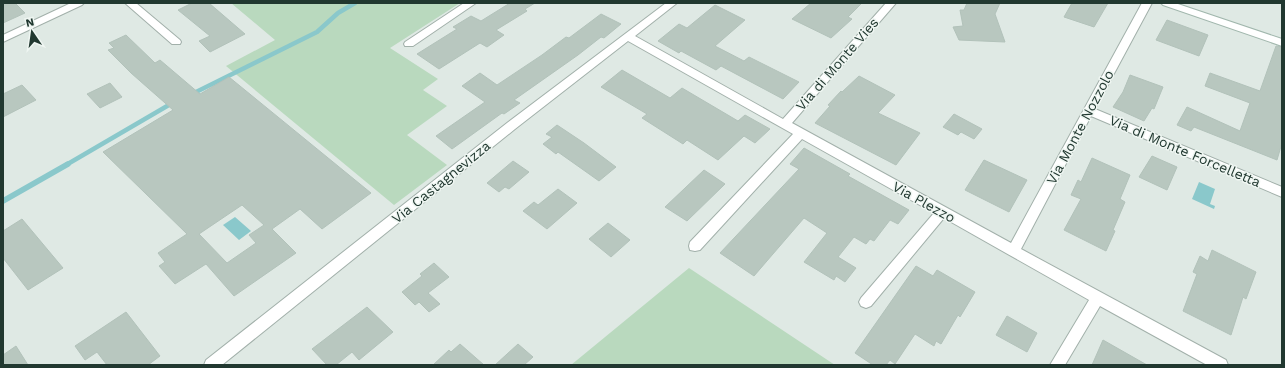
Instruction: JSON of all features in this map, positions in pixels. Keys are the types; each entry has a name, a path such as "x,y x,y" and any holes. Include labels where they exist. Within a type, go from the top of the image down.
{"street":[{"path":"3,39 79,3"},
{"path":"130,3 176,42"},
{"path":"409,44 471,3"},
{"name":"Via Castagnevizza","path":"212,365 511,126 672,3"},
{"name":"Via di Monte Vies","path":"784,125 891,3"},
{"name":"Via Monte Nozzolo","path":"1013,251 1147,3"},
{"path":"1166,3 1282,43"},
{"name":"Via Plezzo","path":"628,37 800,134 1221,365"},
{"name":"Via di Monte Forcelletta","path":"1089,111 1282,192"},
{"path":"695,246 800,134"},
{"path":"866,302 942,212"},
{"path":"1057,365 1097,298"}],"green space":[{"path":"231,3 460,3 390,48 438,79 423,90 447,106 407,135 447,165 394,205 226,66 275,40"},
{"path":"689,268 835,365 571,365"}],"water":[{"path":"1199,182 1215,189 1210,204 1215,206 1214,209 1192,199"},
{"path":"235,217 251,231 239,240 223,225"}],"building":[{"path":"3,3 15,3 25,13 3,23"},
{"path":"192,3 209,3 245,34 210,52 199,41 210,36 178,10"},
{"path":"510,3 535,3 525,9 527,11 496,30 504,35 487,47 480,43 439,69 417,54 457,29 453,27 471,16 481,21"},
{"path":"811,3 862,3 848,17 852,19 831,38 792,19"},
{"path":"967,3 1000,3 995,14 1005,42 959,40 953,27 963,26 960,10 964,10"},
{"path":"1072,3 1108,3 1094,27 1064,17"},
{"path":"715,5 745,20 715,46 744,61 749,57 799,82 783,99 721,66 716,70 681,51 679,53 658,41 679,24 687,28"},
{"path":"601,14 621,24 604,38 601,37 514,100 520,103 504,114 502,113 452,149 436,136 485,102 462,86 480,73 497,85 566,37 569,38"},
{"path":"1167,20 1208,35 1199,56 1156,40"},
{"path":"126,35 155,63 160,60 200,94 229,77 371,193 322,229 300,209 272,229 296,253 234,296 206,264 175,284 159,266 165,262 158,253 187,234 103,152 173,110 131,73 108,50 114,48 109,43","holes":["242,205 264,225 249,235 256,243 227,263 199,234"]},
{"path":"1276,46 1282,47 1282,143 1277,160 1194,127 1191,131 1177,125 1187,107 1240,131 1250,103 1205,86 1210,73 1260,91"},
{"path":"622,70 670,98 682,88 738,121 745,115 770,129 755,143 744,136 718,160 687,140 683,144 642,118 647,114 601,87"},
{"path":"1130,75 1163,87 1154,109 1152,108 1144,121 1113,107 1123,92"},
{"path":"859,76 895,95 878,113 920,133 896,165 815,123 830,106 828,105 841,91 842,92"},
{"path":"110,83 122,97 100,108 87,94"},
{"path":"22,85 36,100 3,117 3,94"},
{"path":"954,114 982,129 974,139 961,132 958,135 943,127"},
{"path":"557,125 616,167 599,181 558,152 556,154 543,144 552,137 546,134"},
{"path":"804,148 850,174 848,176 909,210 898,224 890,220 874,241 870,239 866,244 854,237 838,257 856,268 845,282 836,276 834,280 804,262 827,233 804,218 754,276 720,253 799,169 790,164"},
{"path":"1152,156 1177,167 1167,190 1139,177"},
{"path":"1092,158 1130,175 1120,199 1125,202 1106,251 1064,230 1081,199 1071,195 1078,180 1081,182"},
{"path":"984,160 1027,180 1009,212 965,190"},
{"path":"513,161 529,172 509,189 505,187 499,192 487,183"},
{"path":"704,170 725,184 687,221 665,207"},
{"path":"558,189 577,203 547,229 523,211 534,202 538,205"},
{"path":"22,219 63,268 28,290 3,258 3,231"},
{"path":"608,223 630,240 611,257 589,239"},
{"path":"1212,250 1256,272 1246,299 1243,297 1231,335 1183,311 1197,274 1193,272 1200,256 1208,261"},
{"path":"434,263 449,277 428,293 440,304 429,312 419,302 415,305 402,292 422,276 420,274"},
{"path":"916,266 933,276 937,270 975,292 960,317 958,315 941,344 936,341 934,346 915,334 895,364 890,360 886,365 873,365 855,353"},
{"path":"367,307 393,332 359,360 352,352 336,365 327,365 312,349"},
{"path":"126,312 160,356 148,365 107,365 97,352 85,360 75,346"},
{"path":"1007,316 1037,333 1027,352 996,335"},
{"path":"1103,340 1147,365 1092,365"},
{"path":"460,344 484,365 433,365 449,350 451,352"},
{"path":"518,344 533,357 524,365 495,365"},
{"path":"16,346 28,365 3,365 3,355"}],"waterway":[{"path":"192,94 317,32 338,13 355,3"},
{"path":"66,165 174,102"},
{"path":"3,201 68,164"}]}
